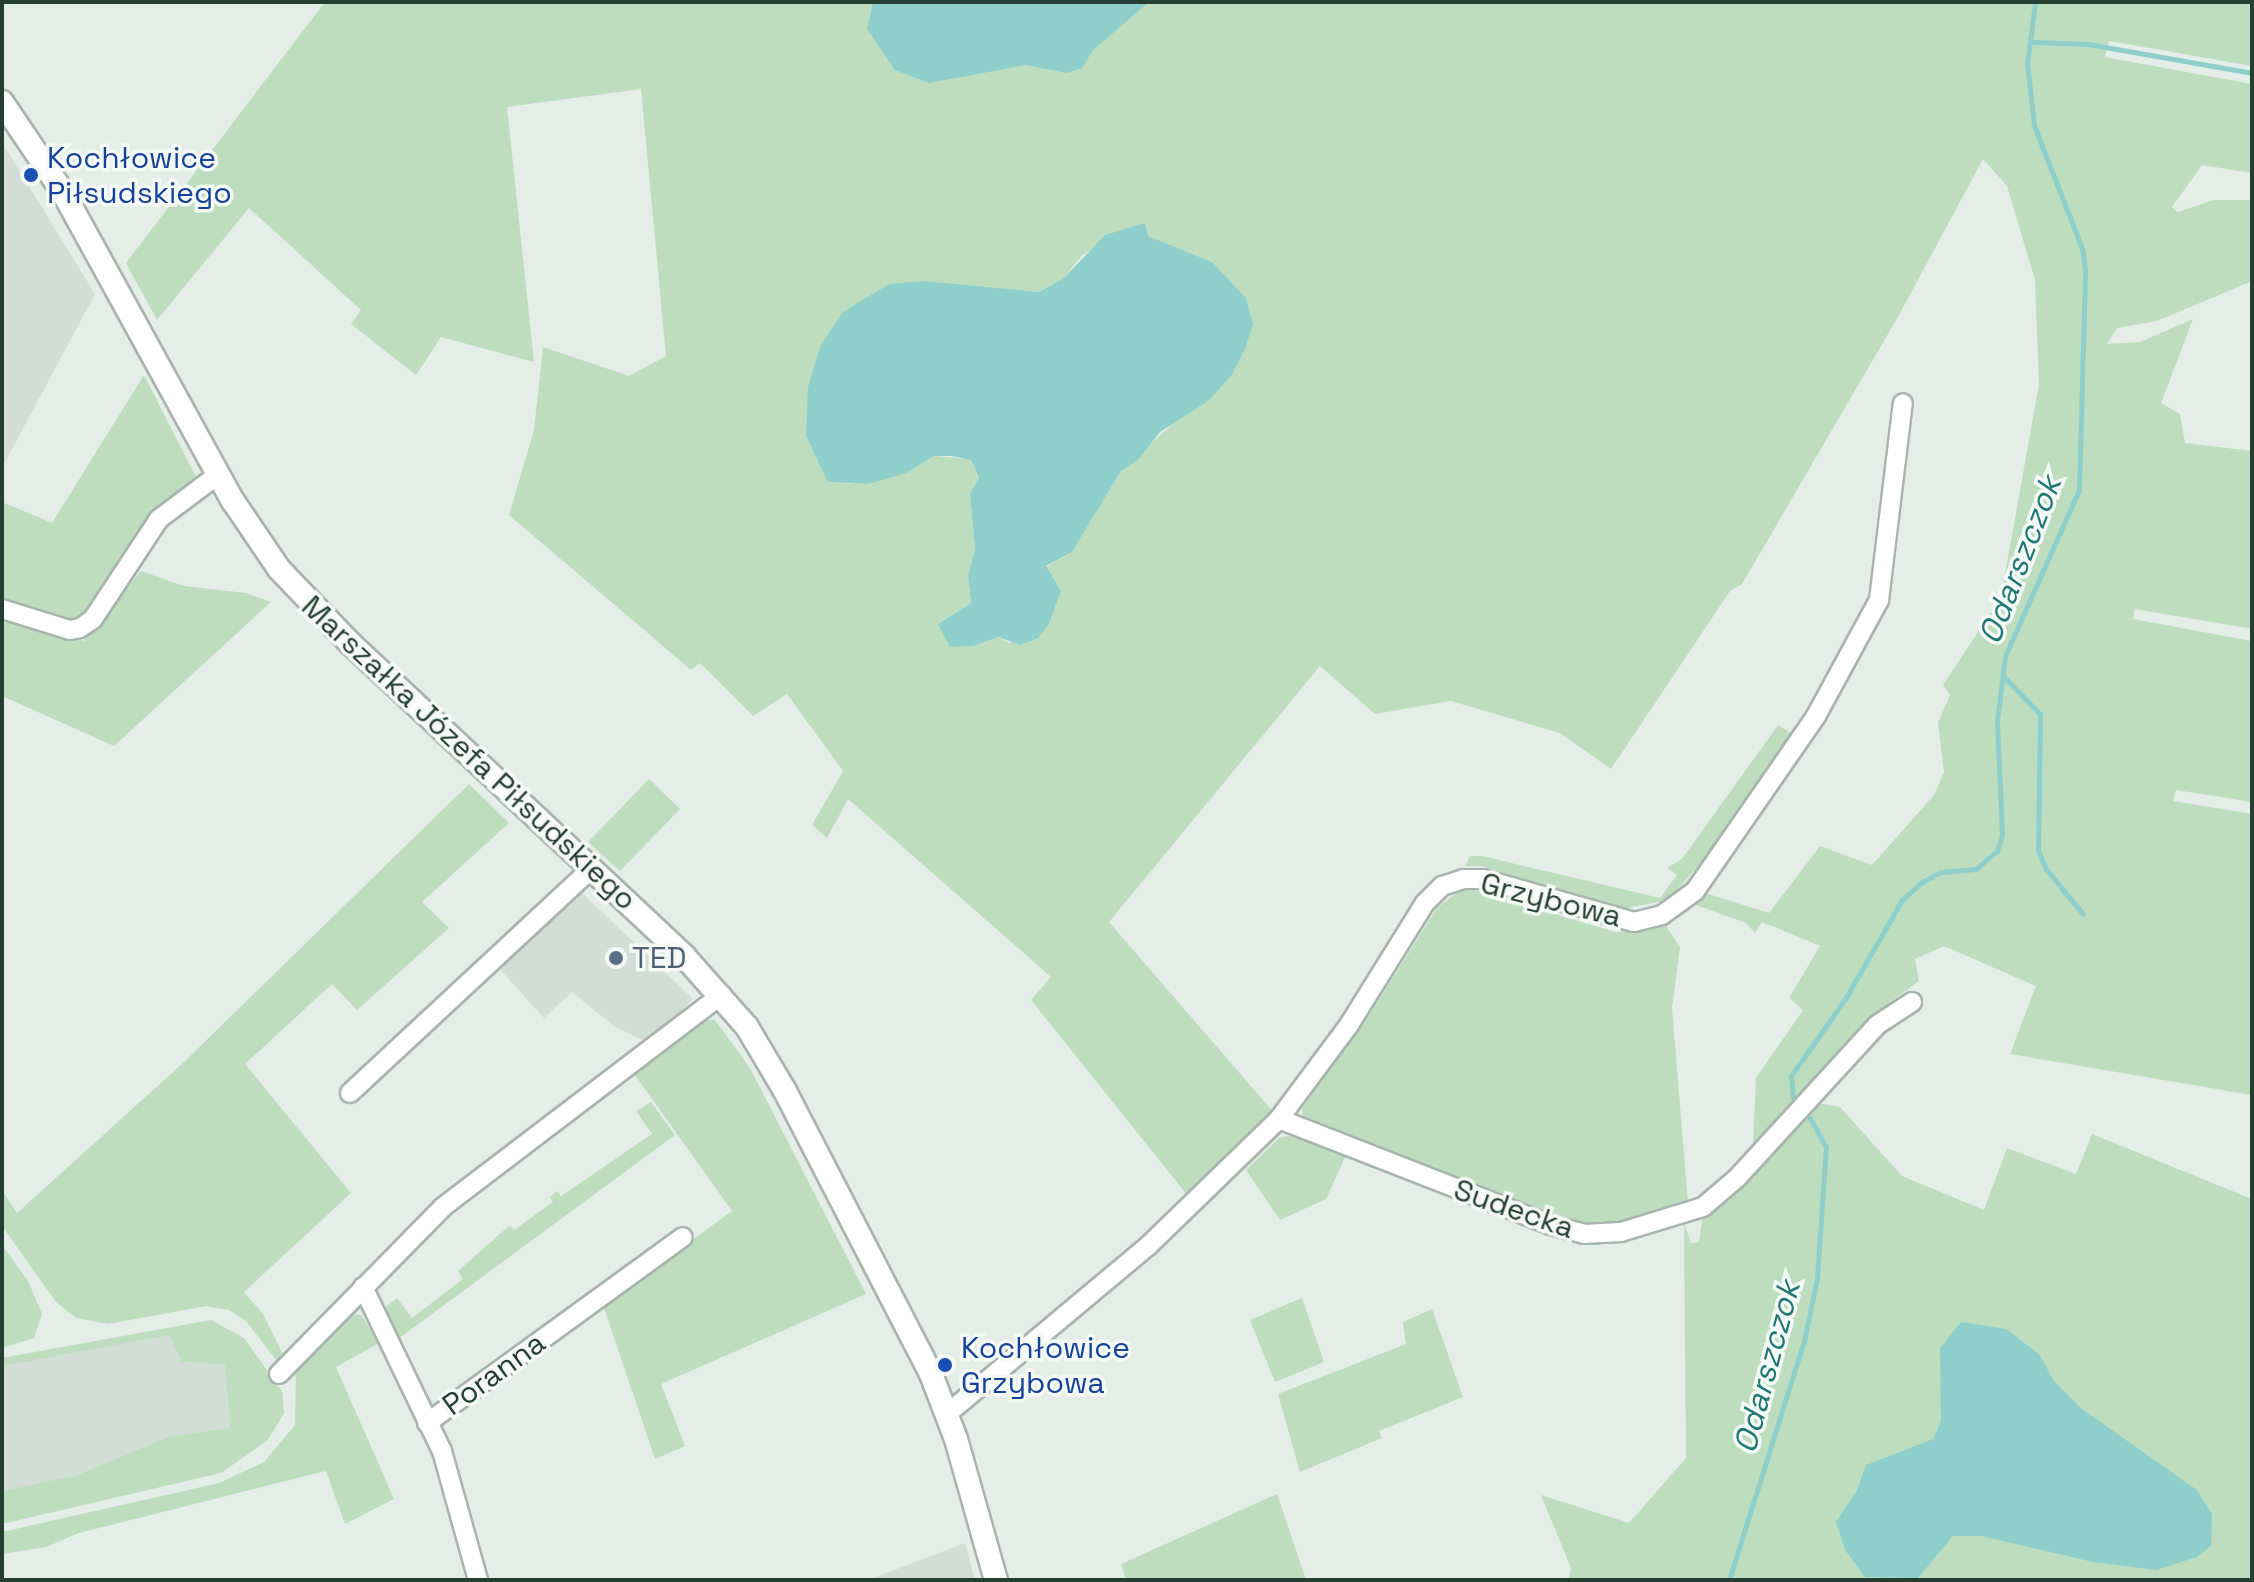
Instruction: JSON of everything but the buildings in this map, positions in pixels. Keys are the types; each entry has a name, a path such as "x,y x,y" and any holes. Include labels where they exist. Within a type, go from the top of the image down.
{"street":[{"name":"Marszałka Józefa Piłsudskiego","path":"2,102 89,236 219,474 294,587 721,995 785,1091 947,1414 996,1580"},
{"name":"Grzybowa","path":"947,1414 1167,1229 1279,1119 1349,1025 1425,903 1442,886 1463,879 1483,879 1634,922 1662,915 1695,891 1816,716 1879,600 1903,403"},
{"path":"2,609 70,630 80,628 93,619 159,519 219,474"},
{"path":"350,1093 591,869"},
{"path":"279,1374 454,1199 721,995"},
{"name":"Sudecka","path":"1279,1119 1551,1225 1584,1234 1621,1232 1703,1207 1737,1178 1877,1025 1912,1002"},
{"name":"Poranna","path":"363,1287 427,1423 683,1237"},
{"path":"427,1423 457,1494 478,1580"}],"shaded area":[{"path":"5,147 95,294 4,464 2,151"},
{"path":"579,890 693,999 649,1043 615,1027 572,992 544,1018 498,967"},
{"path":"169,1335 182,1362 225,1365 230,1429 168,1437 77,1475 2,1491 2,1365"},
{"path":"965,1543 975,1580 868,1580"}],"green space":[{"path":"325,2 873,2 870,15 1063,2 2252,2 2252,66 2109,41 2105,57 2252,84 2252,173 2202,165 2172,207 2178,212 2213,200 2252,200 2252,281 2157,321 2117,328 2107,344 2140,342 2193,319 2161,403 2180,414 2185,443 2252,451 2252,629 2135,609 2133,619 2252,641 2252,802 2176,790 2173,801 2252,814 2252,1095 2010,1054 2036,986 1944,946 1915,959 1919,981 1889,1003 1753,1146 1756,1078 1803,1010 1789,998 1820,946 1762,922 1755,933 1746,923 1696,905 1702,892 1769,913 1820,846 1872,865 1934,795 1944,772 1938,723 1950,695 1943,685 2001,597 2039,384 2035,280 2007,186 1983,159 1899,315 1742,584 1730,591 1611,769 1560,733 1451,701 1375,714 1320,666 1109,922 1275,1114 1188,1196 1031,1000 1051,977 848,799 827,838 812,825 843,771 787,694 753,716 700,663 691,670 509,515 534,430 543,347 629,376 666,356 641,89 507,107 534,362 441,337 416,375 351,324 361,310 249,208 157,320 126,263","holes":["1145,224 1147,236 1212,262 1181,416 1121,471 1072,552 1046,567 1061,591 1049,624 1009,643 998,637 974,646 938,624 971,603 968,575 975,549 970,494 979,479 971,459 934,456 906,473 853,484 828,482 819,461 987,289 1039,292 1064,278 1082,255"]},
{"path":"144,375 196,477 154,510 84,618 72,622 2,603 2,502 52,523"},
{"path":"141,571 184,586 246,593 271,602 114,746 2,696 2,616 84,641"},
{"path":"1778,725 1791,733 1706,857 1668,900 1622,909 1482,866 1465,866 1470,856 1482,856 1660,898 1677,875 1667,868 1682,859"},
{"path":"649,779 680,809 620,871 588,842"},
{"path":"469,784 509,823 422,902 449,928 357,1010 332,984 245,1064 351,1193 244,1292 263,1314 283,1354 277,1361 246,1321 229,1310 206,1306 108,1324 76,1318 56,1302 2,1226 2,1190 17,1213 183,1063"},
{"path":"1473,889 1615,932 1666,926 1680,947 1672,1008 1688,1203 1617,1222 1583,1224 1303,1119 1302,1108 1365,1022 1437,908 1459,891"},
{"path":"703,1020 715,1020 750,1068 866,1294 661,1384 685,1446 655,1459 603,1305 732,1211 635,1075"},
{"path":"651,1102 675,1135 398,1339 383,1309 397,1298 412,1318 463,1279 458,1271 502,1232 510,1226 514,1230 553,1202 550,1197 557,1191 561,1196 652,1134 636,1111"},
{"path":"1817,1103 1840,1107 1902,1176 1984,1210 2007,1148 2076,1174 2092,1134 2252,1199 2252,1580 1569,1580 1571,1568 1541,1495 1629,1523 1686,1458 1684,1222 1691,1243 1699,1242 1703,1215"},
{"path":"1293,1135 1346,1155 1326,1199 1280,1220 1246,1170 1279,1138"},
{"path":"2,1245 28,1281 42,1314 34,1338 2,1348"},
{"path":"1302,1298 1324,1362 1275,1382 1250,1320"},
{"path":"1432,1309 1463,1397 1379,1431 1382,1438 1300,1472 1278,1394 1406,1344 1403,1322"},
{"path":"350,1314 361,1315 379,1343 336,1367 394,1499 345,1524 326,1471 79,1533 46,1547 2,1554 2,1532 219,1483 264,1462 295,1425 296,1367"},
{"path":"211,1320 244,1338 282,1391 284,1413 268,1440 221,1473 2,1524 2,1491 77,1475 168,1437 230,1428 225,1365 182,1362 169,1335 2,1366 2,1358"},
{"path":"1277,1494 1306,1580 1126,1580 1121,1564"}],"water":[{"path":"873,2 1149,2 1093,50 1082,68 1067,73 1026,65 929,83 895,70 867,29"},
{"path":"1145,223 1148,236 1212,262 1246,298 1253,324 1245,349 1232,375 1208,401 1160,432 1139,459 1121,471 1072,552 1046,566 1061,591 1049,624 1038,638 1020,645 998,637 974,646 950,647 938,624 971,603 968,575 975,549 970,494 979,478 971,460 934,456 906,473 868,484 828,482 806,436 808,387 820,347 843,312 889,284 923,281 1039,292 1064,278 1105,235"},
{"path":"1961,1322 2006,1329 2039,1354 2054,1381 2082,1409 2197,1490 2212,1514 2211,1546 2197,1557 2156,1570 2093,1562 1981,1536 1953,1536 1918,1578 1865,1577 1845,1550 1836,1522 1857,1490 1866,1465 1933,1439 1941,1421 1940,1348"}],"waterway":[{"name":"Odarszczok","path":"1793,1098 1791,1076 1845,999 1902,900 1922,882 1941,872 1976,869 1997,851 2002,835 1997,721 2005,656 2079,490 2085,271 2083,251 2034,125 2027,64 2035,2"},
{"path":"2030,42 2088,44 2252,73"},
{"path":"2003,676 2040,714 2038,851 2046,869 2083,914"},
{"name":"Odarszczok","path":"1729,1580 1804,1341 1817,1278 1826,1147 1810,1118"}],"place":[{"name":"Kochłowice Piłsudskiego","path":"31,175"},
{"name":"TED","path":"616,958"},
{"name":"Kochłowice Grzybowa","path":"945,1365"}]}
